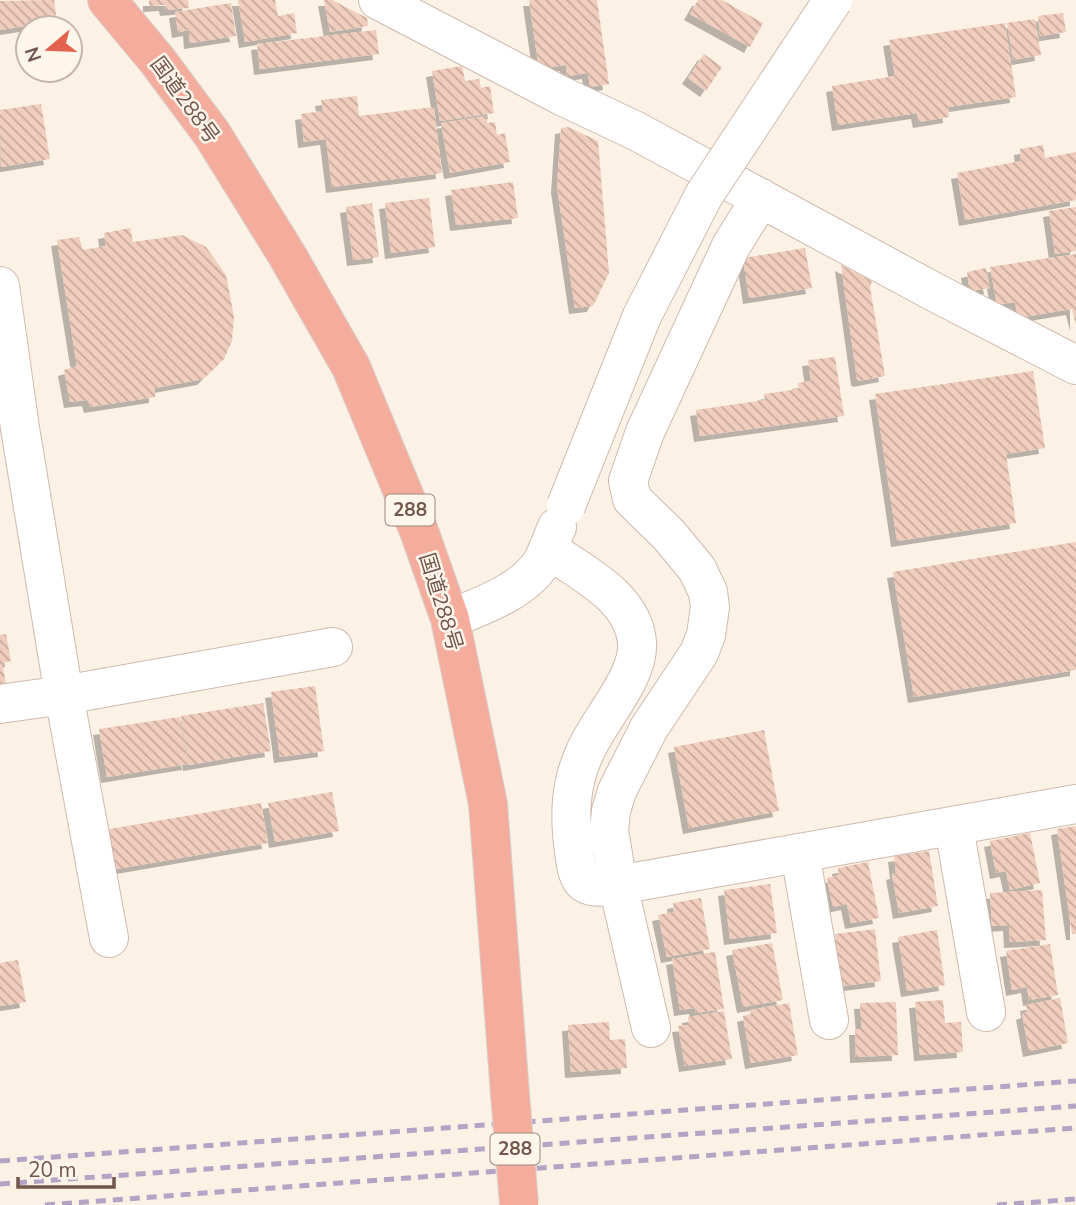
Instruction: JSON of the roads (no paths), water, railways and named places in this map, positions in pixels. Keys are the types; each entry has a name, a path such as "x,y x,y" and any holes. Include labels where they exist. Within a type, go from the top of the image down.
{"highway":[{"name":"国道288号","path":"107,0 157,60 212,134 287,254 351,367 414,519 450,619 488,804 519,1205"}],"street":[{"path":"379,0 528,79 636,131 1076,365"},
{"path":"450,619 504,595 524,581 541,564 642,316 704,195 833,0"},
{"path":"651,1028 618,885 609,830 611,811 617,791 649,728 699,653 706,635 710,607 708,592 696,569 669,535 632,499 628,481 645,432 731,246 761,198"},
{"path":"0,286 20,428 64,695 109,938"},
{"path":"548,549 619,600 629,616 637,643 635,662 627,682 585,751 571,796 570,828 576,872 583,883 596,888 618,885 1076,804"},
{"path":"0,704 332,647"},
{"path":"954,827 986,1012"},
{"path":"800,853 828,1020"}],"railway":[{"path":"0,1161 1076,1081"},
{"path":"0,1184 1076,1106"},
{"path":"45,1205 1076,1128"},
{"path":"997,1205 1076,1199"}]}
